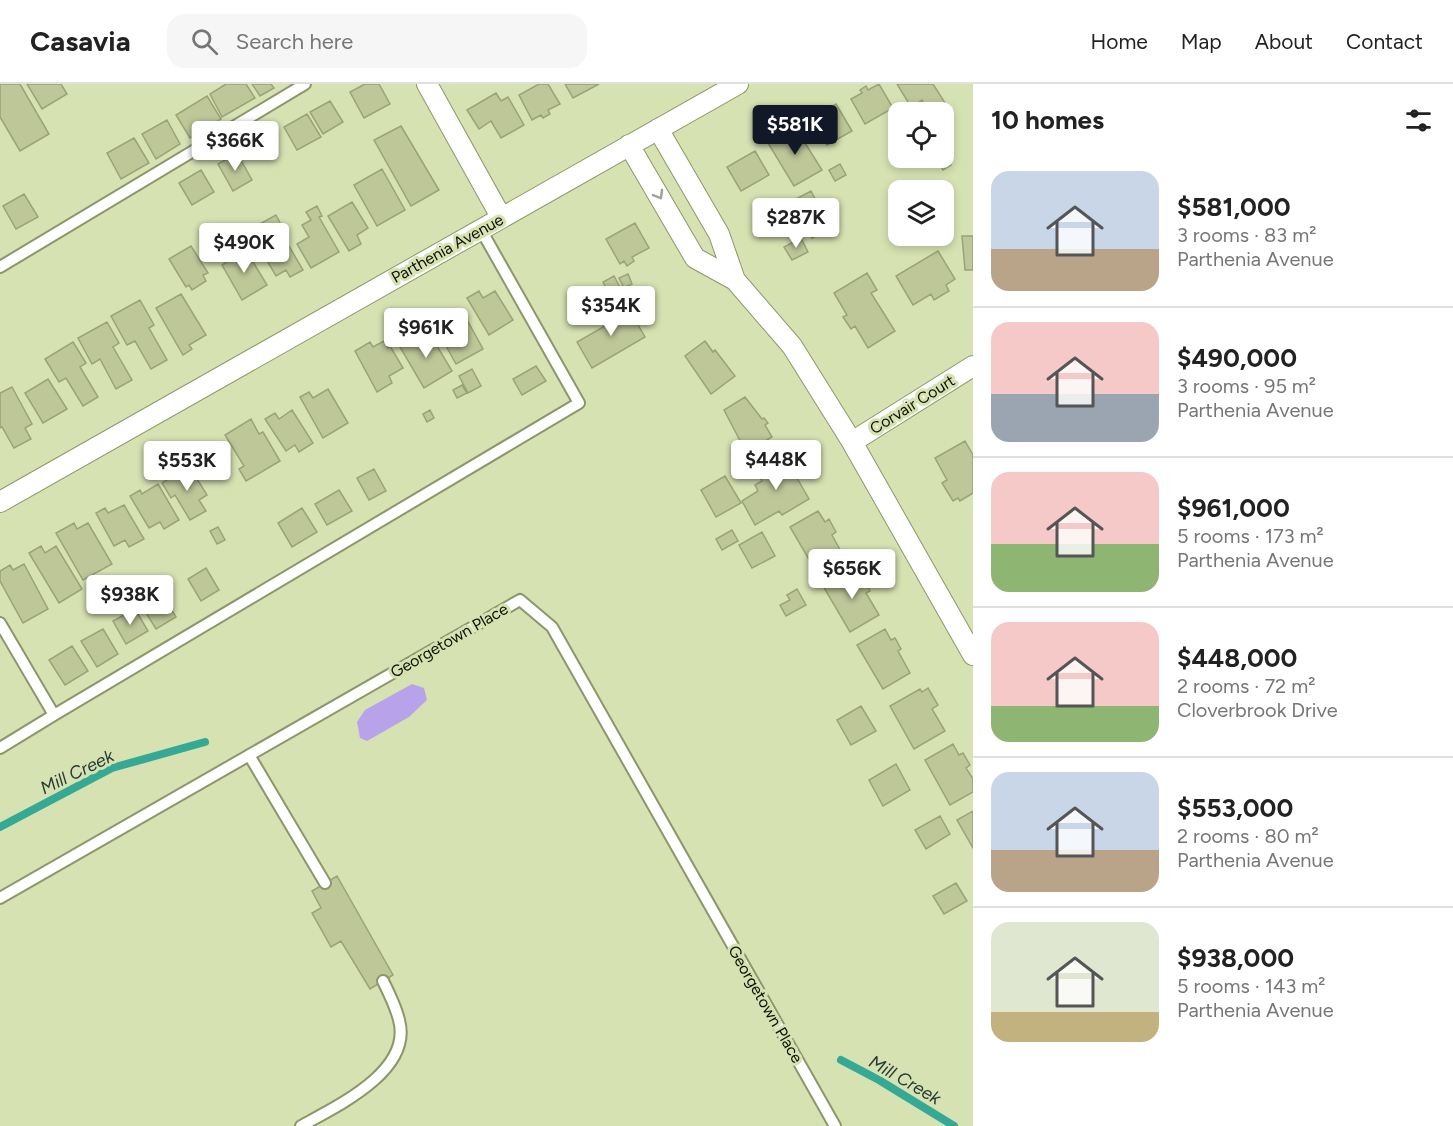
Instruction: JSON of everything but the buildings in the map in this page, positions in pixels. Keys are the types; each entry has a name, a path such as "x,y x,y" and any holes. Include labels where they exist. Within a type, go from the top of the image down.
{"street":[{"path":"428,84 501,217"},
{"name":"Parthenia Avenue","path":"0,502 480,228 738,84"},
{"path":"658,129 719,234 735,280"},
{"path":"629,145 695,258 735,280 792,346 852,442 973,655"},
{"name":"Corvair Court","path":"852,442 973,366"}],"lane":[{"path":"0,267 305,84"},
{"path":"0,748 579,403 480,228"},
{"name":"Georgetown Place","path":"0,898 520,600 552,627 836,1126"},
{"path":"0,622 54,715"},
{"path":"249,755 325,883"},
{"path":"301,1126 380,1077 392,1061 400,1042 400,1022 383,981"}],"shaded area":[{"path":"412,684 424,688 427,700 409,717 367,741 360,738 357,722 365,710"}],"waterway":[{"name":"Mill Creek","path":"0,827 112,768 205,742"},
{"name":"Mill Creek","path":"841,1060 879,1080 954,1126"}]}
